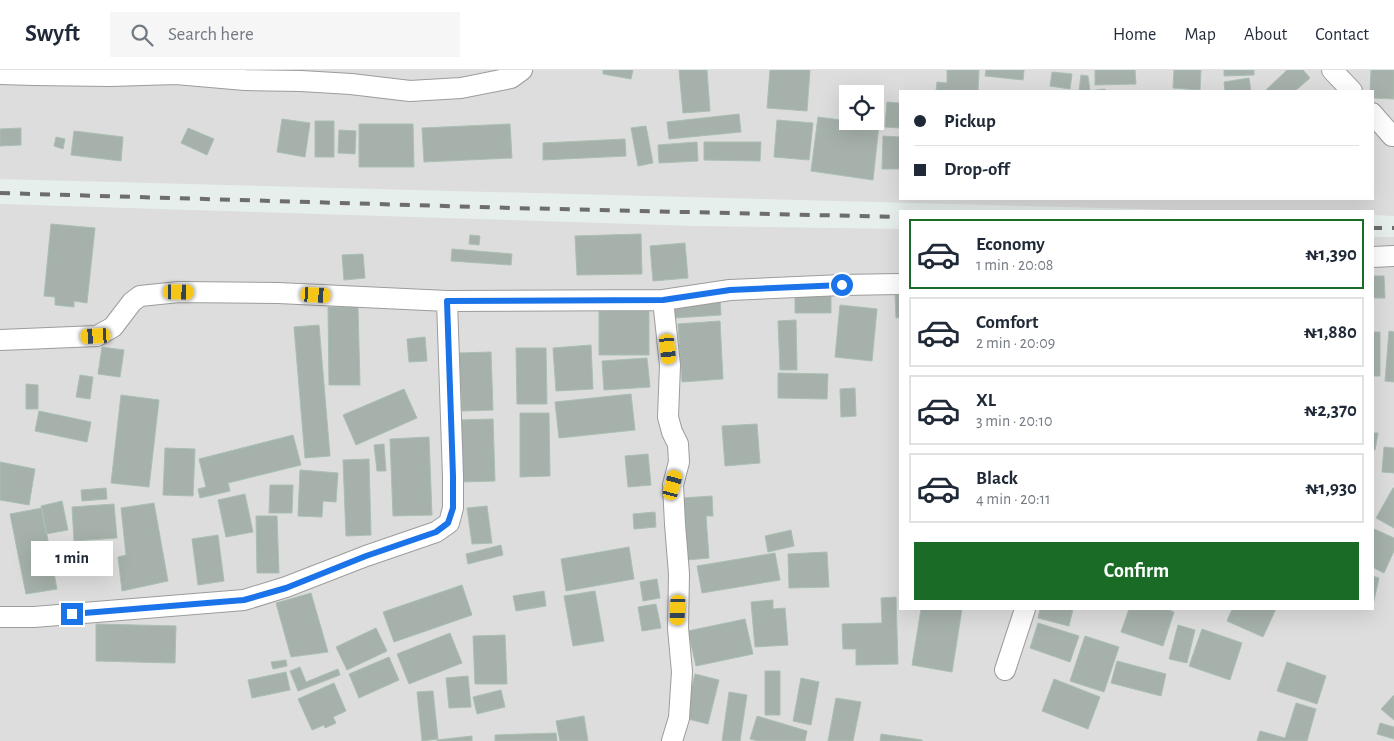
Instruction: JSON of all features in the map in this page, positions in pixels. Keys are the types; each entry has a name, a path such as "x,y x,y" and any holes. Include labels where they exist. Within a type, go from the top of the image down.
{"street":[{"path":"0,74 110,76 175,72 245,80 300,80 410,91 461,88 511,78 522,70"},
{"path":"1332,70 1351,90"},
{"path":"1374,114 1394,136"},
{"path":"1374,258 1394,256"},
{"path":"0,340 96,336 113,327 132,302 140,296 179,292 278,293 447,301 663,300 730,290 899,284"},
{"path":"663,300 670,365 668,417 678,444 679,462 673,485 679,574 678,628 682,672 678,718 672,741"},
{"path":"0,617 34,617 244,600 286,588 366,556 436,532 448,523 453,508 447,301"},
{"path":"1006,670 1025,610"}],"shaded area":[{"path":"0,70 1394,70 1394,216 1374,215 1374,210 1179,210 0,179"},
{"path":"0,204 696,226 899,229 899,610 1374,610 1374,237 1394,237 1394,741 0,741"}],"building":[{"path":"603,70 633,70 631,79 603,74"},
{"path":"679,70 707,70 710,111 683,113"},
{"path":"770,70 810,70 807,111 767,108"},
{"path":"947,70 979,70 978,90 936,90 937,82 947,83"},
{"path":"986,70 1024,70 1023,80 985,76"},
{"path":"1095,70 1135,70 1136,84 1095,85"},
{"path":"1174,70 1201,70 1200,90 1173,88"},
{"path":"1224,70 1254,70 1254,75 1224,76"},
{"path":"1287,70 1303,70 1310,78 1296,90 1266,90"},
{"path":"1371,70 1394,70 1394,99 1374,98 1374,90 1370,90"},
{"path":"1052,72 1072,74 1070,89 1050,86"},
{"path":"1081,75 1088,76 1090,90 1079,90"},
{"path":"1249,78 1251,90 1225,90 1224,82"},
{"path":"887,102 899,103 899,128 885,127"},
{"path":"739,114 741,132 669,139 667,122"},
{"path":"818,117 839,120 839,130 878,130 873,180 811,171"},
{"path":"282,119 310,123 305,157 277,152"},
{"path":"777,120 813,123 809,160 774,157"},
{"path":"315,121 334,121 334,157 315,157"},
{"path":"359,124 413,124 414,167 359,167"},
{"path":"510,124 512,158 424,162 422,128"},
{"path":"646,126 653,163 638,166 631,128"},
{"path":"21,128 21,145 0,146 0,129"},
{"path":"188,128 214,139 207,155 181,143"},
{"path":"339,130 356,131 355,154 338,153"},
{"path":"74,131 123,137 121,161 71,155"},
{"path":"883,136 899,137 899,169 882,169"},
{"path":"56,137 65,139 63,149 54,146"},
{"path":"625,139 626,156 543,160 543,143"},
{"path":"697,142 698,161 659,163 658,145"},
{"path":"704,142 761,142 760,161 704,160"},
{"path":"51,224 95,228 87,303 74,301 74,307 55,305 55,297 44,296"},
{"path":"641,234 642,274 577,275 575,236"},
{"path":"470,235 480,236 479,245 469,244"},
{"path":"685,243 688,278 653,281 650,246"},
{"path":"452,249 512,254 511,265 451,261"},
{"path":"363,254 365,278 344,280 342,255"},
{"path":"1374,276 1384,276 1385,298 1374,298"},
{"path":"895,293 899,293 899,317 896,318"},
{"path":"795,296 831,296 831,313 795,313"},
{"path":"720,297 721,315 674,318 672,300"},
{"path":"840,305 877,309 872,361 835,357"},
{"path":"328,307 358,307 360,385 329,385"},
{"path":"599,311 649,311 649,355 599,355"},
{"path":"796,320 797,370 780,370 778,321"},
{"path":"720,321 723,379 682,382 678,324"},
{"path":"319,325 330,456 305,458 294,327"},
{"path":"1389,331 1394,332 1394,382 1385,381"},
{"path":"1374,332 1380,332 1380,376 1374,376"},
{"path":"425,337 427,361 409,362 407,339"},
{"path":"591,345 593,389 556,391 553,348"},
{"path":"102,347 124,350 120,377 98,374"},
{"path":"516,348 546,348 547,404 517,404"},
{"path":"491,352 493,410 462,411 459,353"},
{"path":"647,358 650,387 604,390 602,361"},
{"path":"778,373 828,374 827,399 778,398"},
{"path":"80,375 93,377 90,399 76,397"},
{"path":"26,384 38,385 38,409 26,409"},
{"path":"855,388 856,416 841,417 840,389"},
{"path":"404,389 417,418 356,445 343,415"},
{"path":"631,394 635,430 559,438 555,402"},
{"path":"121,395 159,400 149,487 111,483"},
{"path":"39,411 91,422 87,442 35,431"},
{"path":"520,413 549,413 550,476 520,477"},
{"path":"493,419 495,481 462,482 459,420"},
{"path":"757,424 760,463 725,466 722,426"},
{"path":"1374,433 1378,433 1375,450"},
{"path":"293,435 301,465 228,483 230,491 200,498 198,489 206,487 199,459"},
{"path":"429,437 432,515 393,516 390,439"},
{"path":"384,444 386,471 377,471 374,445"},
{"path":"1384,447 1394,448 1394,473 1382,472"},
{"path":"165,448 195,449 193,496 163,495"},
{"path":"648,454 651,485 628,487 625,456"},
{"path":"369,459 371,535 346,536 343,460"},
{"path":"0,462 35,469 29,505 0,500"},
{"path":"300,470 338,473 336,502 323,501 322,517 298,516"},
{"path":"270,485 293,485 292,513 269,513"},
{"path":"106,488 107,499 82,501 81,490"},
{"path":"1394,488 1394,528 1376,518"},
{"path":"245,494 253,532 226,537 218,500"},
{"path":"712,496 713,516 706,516 709,558 687,560 682,498"},
{"path":"62,501 68,530 46,534 41,506"},
{"path":"154,503 168,581 122,591 118,557 126,555 121,508"},
{"path":"114,504 117,538 74,541 72,507"},
{"path":"487,506 492,543 472,544 467,508"},
{"path":"42,508 57,589 26,594 10,514"},
{"path":"655,512 656,527 634,529 633,514"},
{"path":"256,516 277,516 279,573 257,573"},
{"path":"1374,529 1394,538 1394,551 1384,573 1374,568"},
{"path":"791,530 794,546 768,552 765,536"},
{"path":"218,535 224,581 198,585 192,539"},
{"path":"501,545 503,555 468,564 466,554"},
{"path":"629,547 634,579 566,591 561,559"},
{"path":"827,552 829,587 789,588 788,554"},
{"path":"775,553 780,580 702,593 697,566"},
{"path":"1374,577 1379,578 1374,600"},
{"path":"657,579 660,598 643,601 640,582"},
{"path":"462,585 472,615 394,642 383,612"},
{"path":"544,591 546,606 516,611 513,596"},
{"path":"595,591 604,641 573,646 564,596"},
{"path":"311,593 328,652 291,657 276,603"},
{"path":"896,597 898,664 856,665 856,649 843,649 842,624 882,623 881,598"},
{"path":"773,600 773,609 785,608 788,645 755,647 751,602"},
{"path":"656,604 661,628 642,631 638,607"},
{"path":"921,610 962,610 952,672 912,665"},
{"path":"1040,610 1073,610 1069,626 1038,618"},
{"path":"1129,610 1169,610 1174,612 1163,646 1121,632"},
{"path":"1232,610 1276,610 1263,637 1227,621"},
{"path":"745,619 753,654 696,666 688,631"},
{"path":"1038,623 1079,636 1070,662 1030,648"},
{"path":"96,624 176,626 175,663 96,661"},
{"path":"1178,625 1195,630 1187,663 1169,659"},
{"path":"376,628 387,651 347,670 336,647"},
{"path":"1202,629 1242,643 1230,680 1189,666"},
{"path":"450,633 462,663 409,684 397,654"},
{"path":"505,635 507,684 475,684 473,636"},
{"path":"1085,636 1119,647 1104,692 1070,681"},
{"path":"389,657 399,680 359,698 349,674"},
{"path":"286,660 287,666 273,669 271,662"},
{"path":"1117,661 1166,674 1161,696 1111,683"},
{"path":"1287,662 1326,676 1317,704 1277,691"},
{"path":"300,667 306,682 338,669 340,675 298,691 290,671"},
{"path":"765,671 780,671 780,715 765,715"},
{"path":"286,672 290,690 252,698 248,680"},
{"path":"695,674 719,680 708,724 684,718"},
{"path":"468,676 471,707 449,708 446,678"},
{"path":"801,678 819,682 811,725 793,721"},
{"path":"1054,679 1100,697 1088,729 1042,711"},
{"path":"334,683 346,711 333,717 336,723 325,728 324,725 312,730 298,699"},
{"path":"501,690 505,707 477,714 473,697"},
{"path":"433,691 438,739 422,741 417,692"},
{"path":"729,692 747,695 740,741 722,741"},
{"path":"1394,695 1394,720 1381,709"},
{"path":"836,698 861,702 853,741 828,741"},
{"path":"1296,703 1316,709 1307,741 1257,741 1260,731 1285,738"},
{"path":"584,716 588,741 560,741 556,721"},
{"path":"757,716 807,731 805,741 758,741 750,739"},
{"path":"1380,723 1394,727 1394,739 1377,734"},
{"path":"556,733 557,741 495,741 495,735"},
{"path":"881,734 922,740 922,741 880,741"},
{"path":"472,736 472,741 437,741 437,740"}],"railway":[{"path":"0,193 899,217"},
{"path":"1374,228 1394,228"}],"route":[{"path":"72,614 244,600 286,588 366,556 436,532 448,523 453,508 453,476 447,301 663,300 730,290 842,285"}]}
